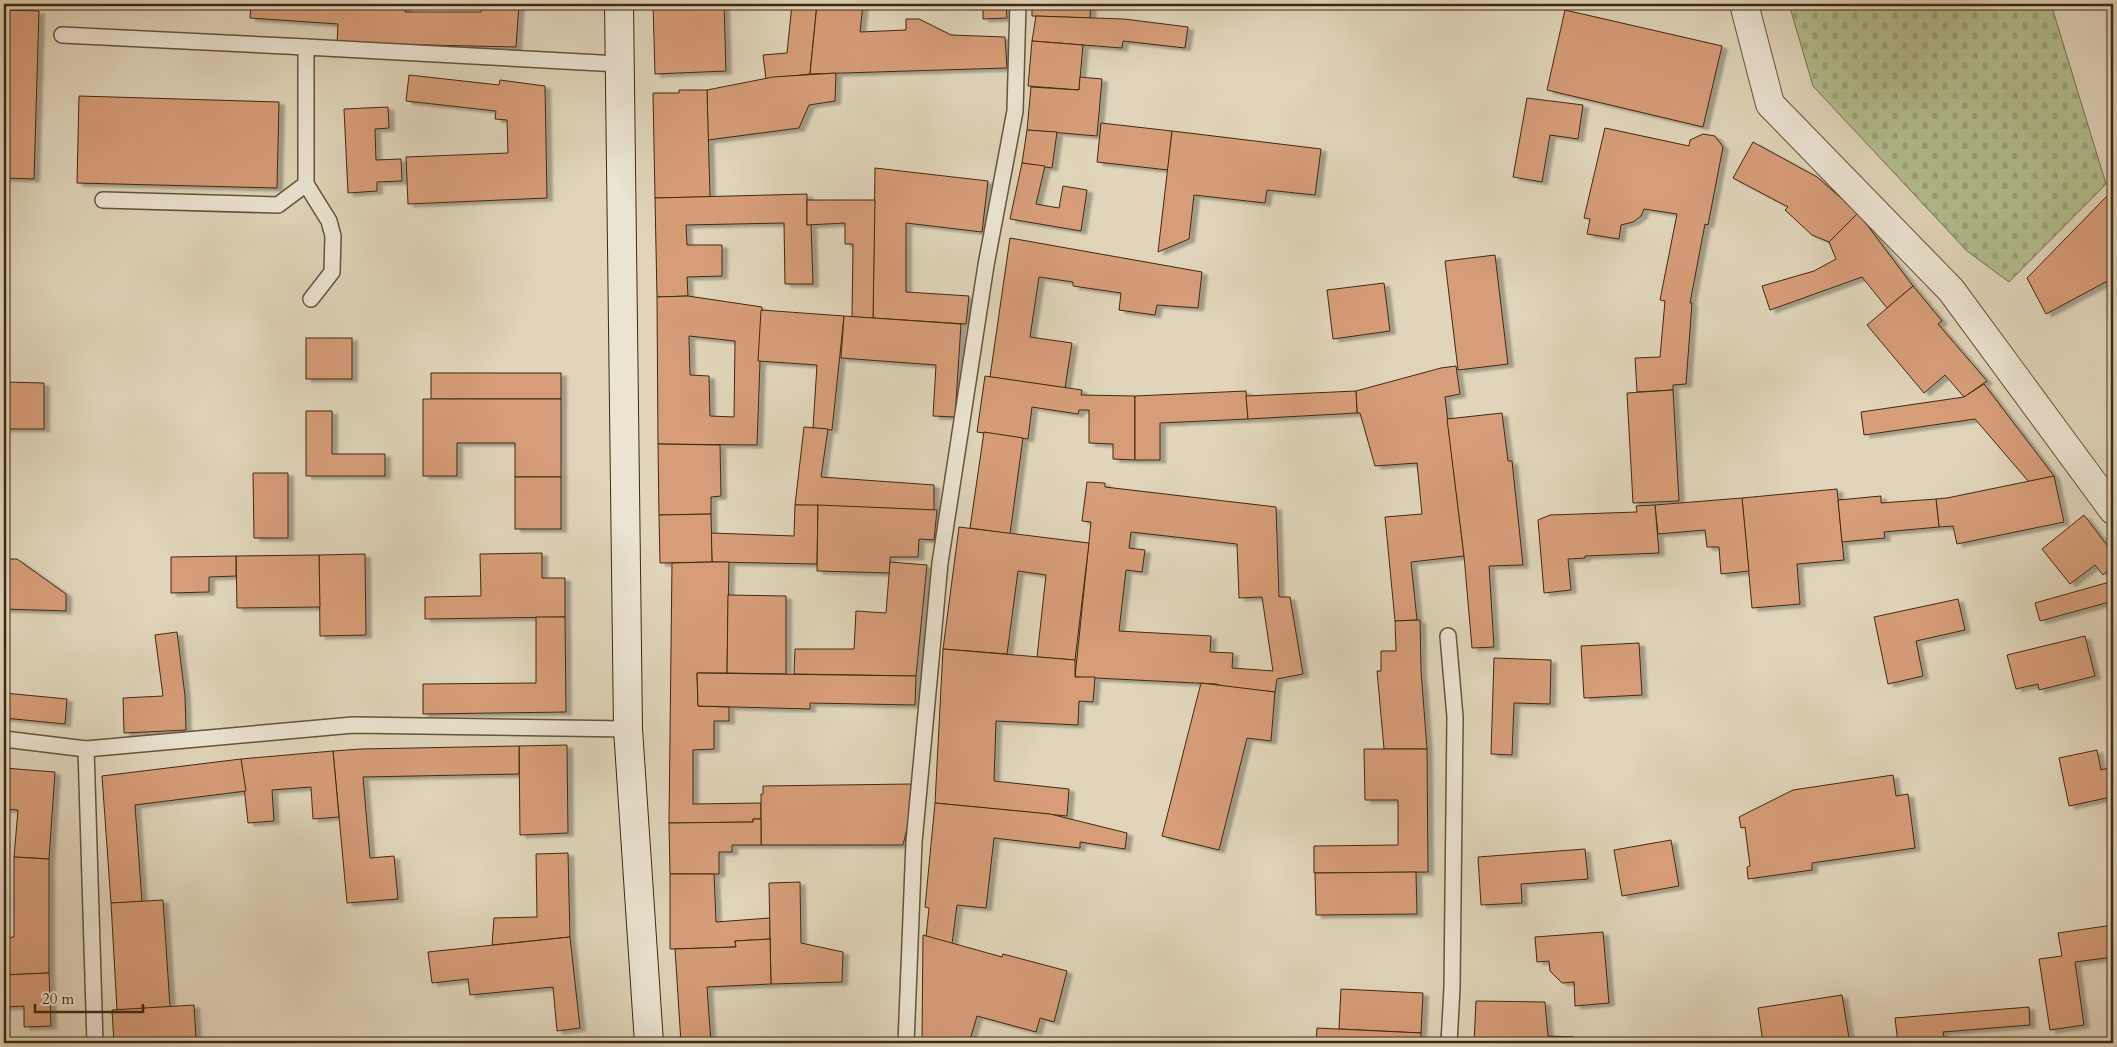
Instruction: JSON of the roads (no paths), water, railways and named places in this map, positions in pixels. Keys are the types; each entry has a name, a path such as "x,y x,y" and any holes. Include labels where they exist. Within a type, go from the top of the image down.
{"main road":[{"path":"619,4 628,729 649,1043"},
{"path":"1744,4 1770,104 1951,290 2113,510"}],"lane":[{"path":"906,1043 914,842 940,563 986,265 1015,111 1018,4"},
{"path":"62,35 619,64"},
{"path":"306,47 306,184 329,221 333,236 332,272 312,299"},
{"path":"103,200 278,205 306,184"},
{"path":"1448,636 1455,717 1452,988 1448,1043"},
{"path":"4,739 86,749 352,725 628,729"},
{"path":"86,749 95,1043"}]}
